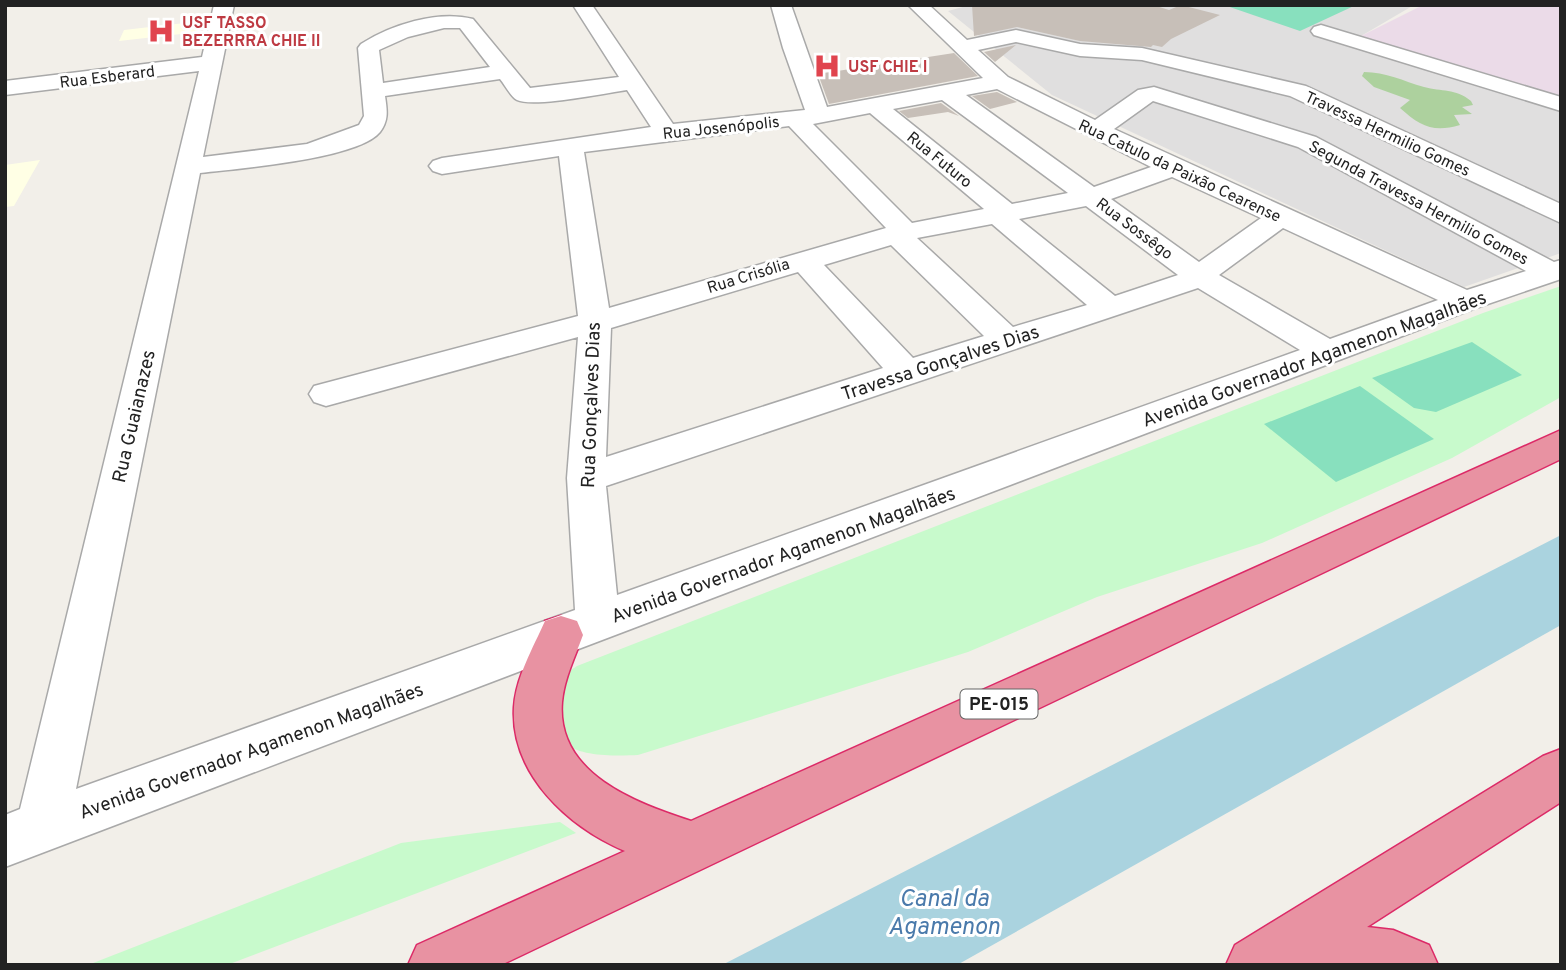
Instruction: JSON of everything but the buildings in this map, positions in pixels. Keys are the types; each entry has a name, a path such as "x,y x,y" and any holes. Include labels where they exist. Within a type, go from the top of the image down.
{"highway":[{"name":"PE-015","path":"437,965 1561,443"},
{"path":"579,628 544,677 537,707 541,737 551,766 585,797 624,824 690,847"},
{"path":"1272,954 1561,773"},
{"path":"1272,954 1393,959 1409,965"}],"street":[{"name":"Rua Guaianazes","path":"23,834 188,167 224,5"},
{"path":"582,5 666,132"},
{"path":"781,5 807,117 900,233 1008,341"},
{"name":"Rua Catulo da Paixão Cearense","path":"930,9 962,48 1000,82 1279,218 1465,301"},
{"path":"369,54 400,33 454,22 466,23 485,43 519,92 531,96 633,82"},
{"path":"1321,32 1561,104"},
{"name":"Travessa Hermilio Gomes","path":"962,48 1000,37 1016,36 1080,50 1142,54 1298,90 1561,215"},
{"path":"460,47 485,43"},
{"path":"369,54 396,56"},
{"path":"188,167 310,149 363,134 374,122 374,91 369,54"},
{"name":"Rua Esberard","path":"5,88 209,63"},
{"path":"374,91 505,72"},
{"name":"Rua Josenópolis","path":"442,166 666,132 876,107 1000,82"},
{"name":"Rua Sossêgo","path":"948,93 1199,276 1329,353"},
{"name":"Segunda Travessa Hermilio Gomes","path":"1096,131 1149,94 1270,129 1337,156 1555,271"},
{"name":"Rua Futuro","path":"876,107 1110,308"},
{"name":"Rua Gonçalves Dias","path":"571,148 594,322 579,628"},
{"name":"Rua Crisólia","path":"326,394 594,322 802,259 900,233 1000,212 1092,197 1173,168"},
{"name":"Travessa Gonçalves Dias","path":"586,478 906,372 1158,293 1199,276 1279,218"},
{"path":"802,259 906,372"},
{"name":"Avenida Governador Agamenon Magalhães","path":"23,834 1465,301 1555,271"}],"shaded area":[{"path":"970,5 1414,5 1356,39 1561,103 1561,253 1464,287 1052,95 948,11"},
{"path":"1423,5 1561,5 1561,102 1355,39"},
{"name":"USF TASSO BEZERRRA CHIE II","path":"202,21 199,32 119,41 124,30"},
{"path":"40,160 14,206 5,207 5,165"}],"green space":[{"path":"1224,5 1356,5 1300,31"},
{"path":"1364,72 1387,75 1424,87 1459,94 1471,101 1473,105 1462,107 1472,114 1454,115 1460,125 1442,128 1427,126 1400,108 1410,100 1374,87 1362,76"},
{"path":"1561,286 1561,397 1452,458 1262,543 1097,597 968,652 638,755 600,755 581,751 566,744 551,726 568,672 577,666 1483,313"},
{"path":"1472,342 1522,375 1436,412 1414,408 1372,378"},
{"path":"1360,386 1434,439 1336,482 1264,424"},
{"path":"560,822 576,833 227,965 88,965 401,843"}],"water":[{"name":"Canal da Agamenon","path":"1561,535 1561,625 957,965 722,965"}],"place":[{"name":"USF TASSO BEZERRRA CHIE II","path":"161,31"},
{"name":"USF CHIE I","path":"827,66"}]}
